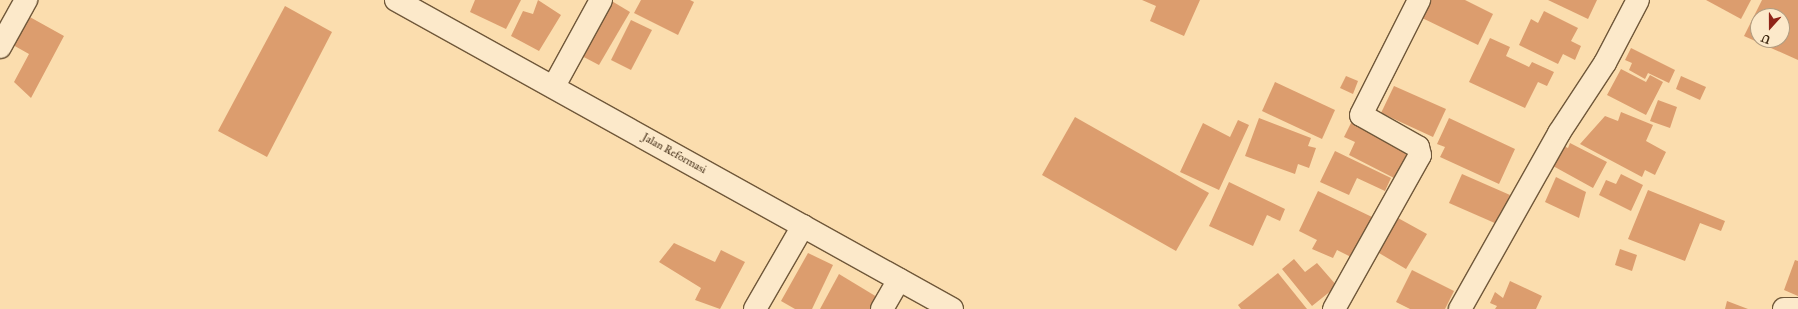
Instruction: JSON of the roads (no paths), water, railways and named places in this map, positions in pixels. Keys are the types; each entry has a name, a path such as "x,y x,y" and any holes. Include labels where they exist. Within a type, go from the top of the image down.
{"street":[{"path":"0,47 26,0"},
{"name":"Jalan Reformasi","path":"396,0 554,86 952,309"},
{"path":"554,86 601,0"},
{"path":"1334,309 1420,155 1418,147 1361,114 1419,0"},
{"path":"1460,309 1559,133 1605,63 1638,0"},
{"path":"755,309 802,226"},
{"path":"882,309 899,279"},
{"path":"1784,309 1787,306 1798,309"}]}
